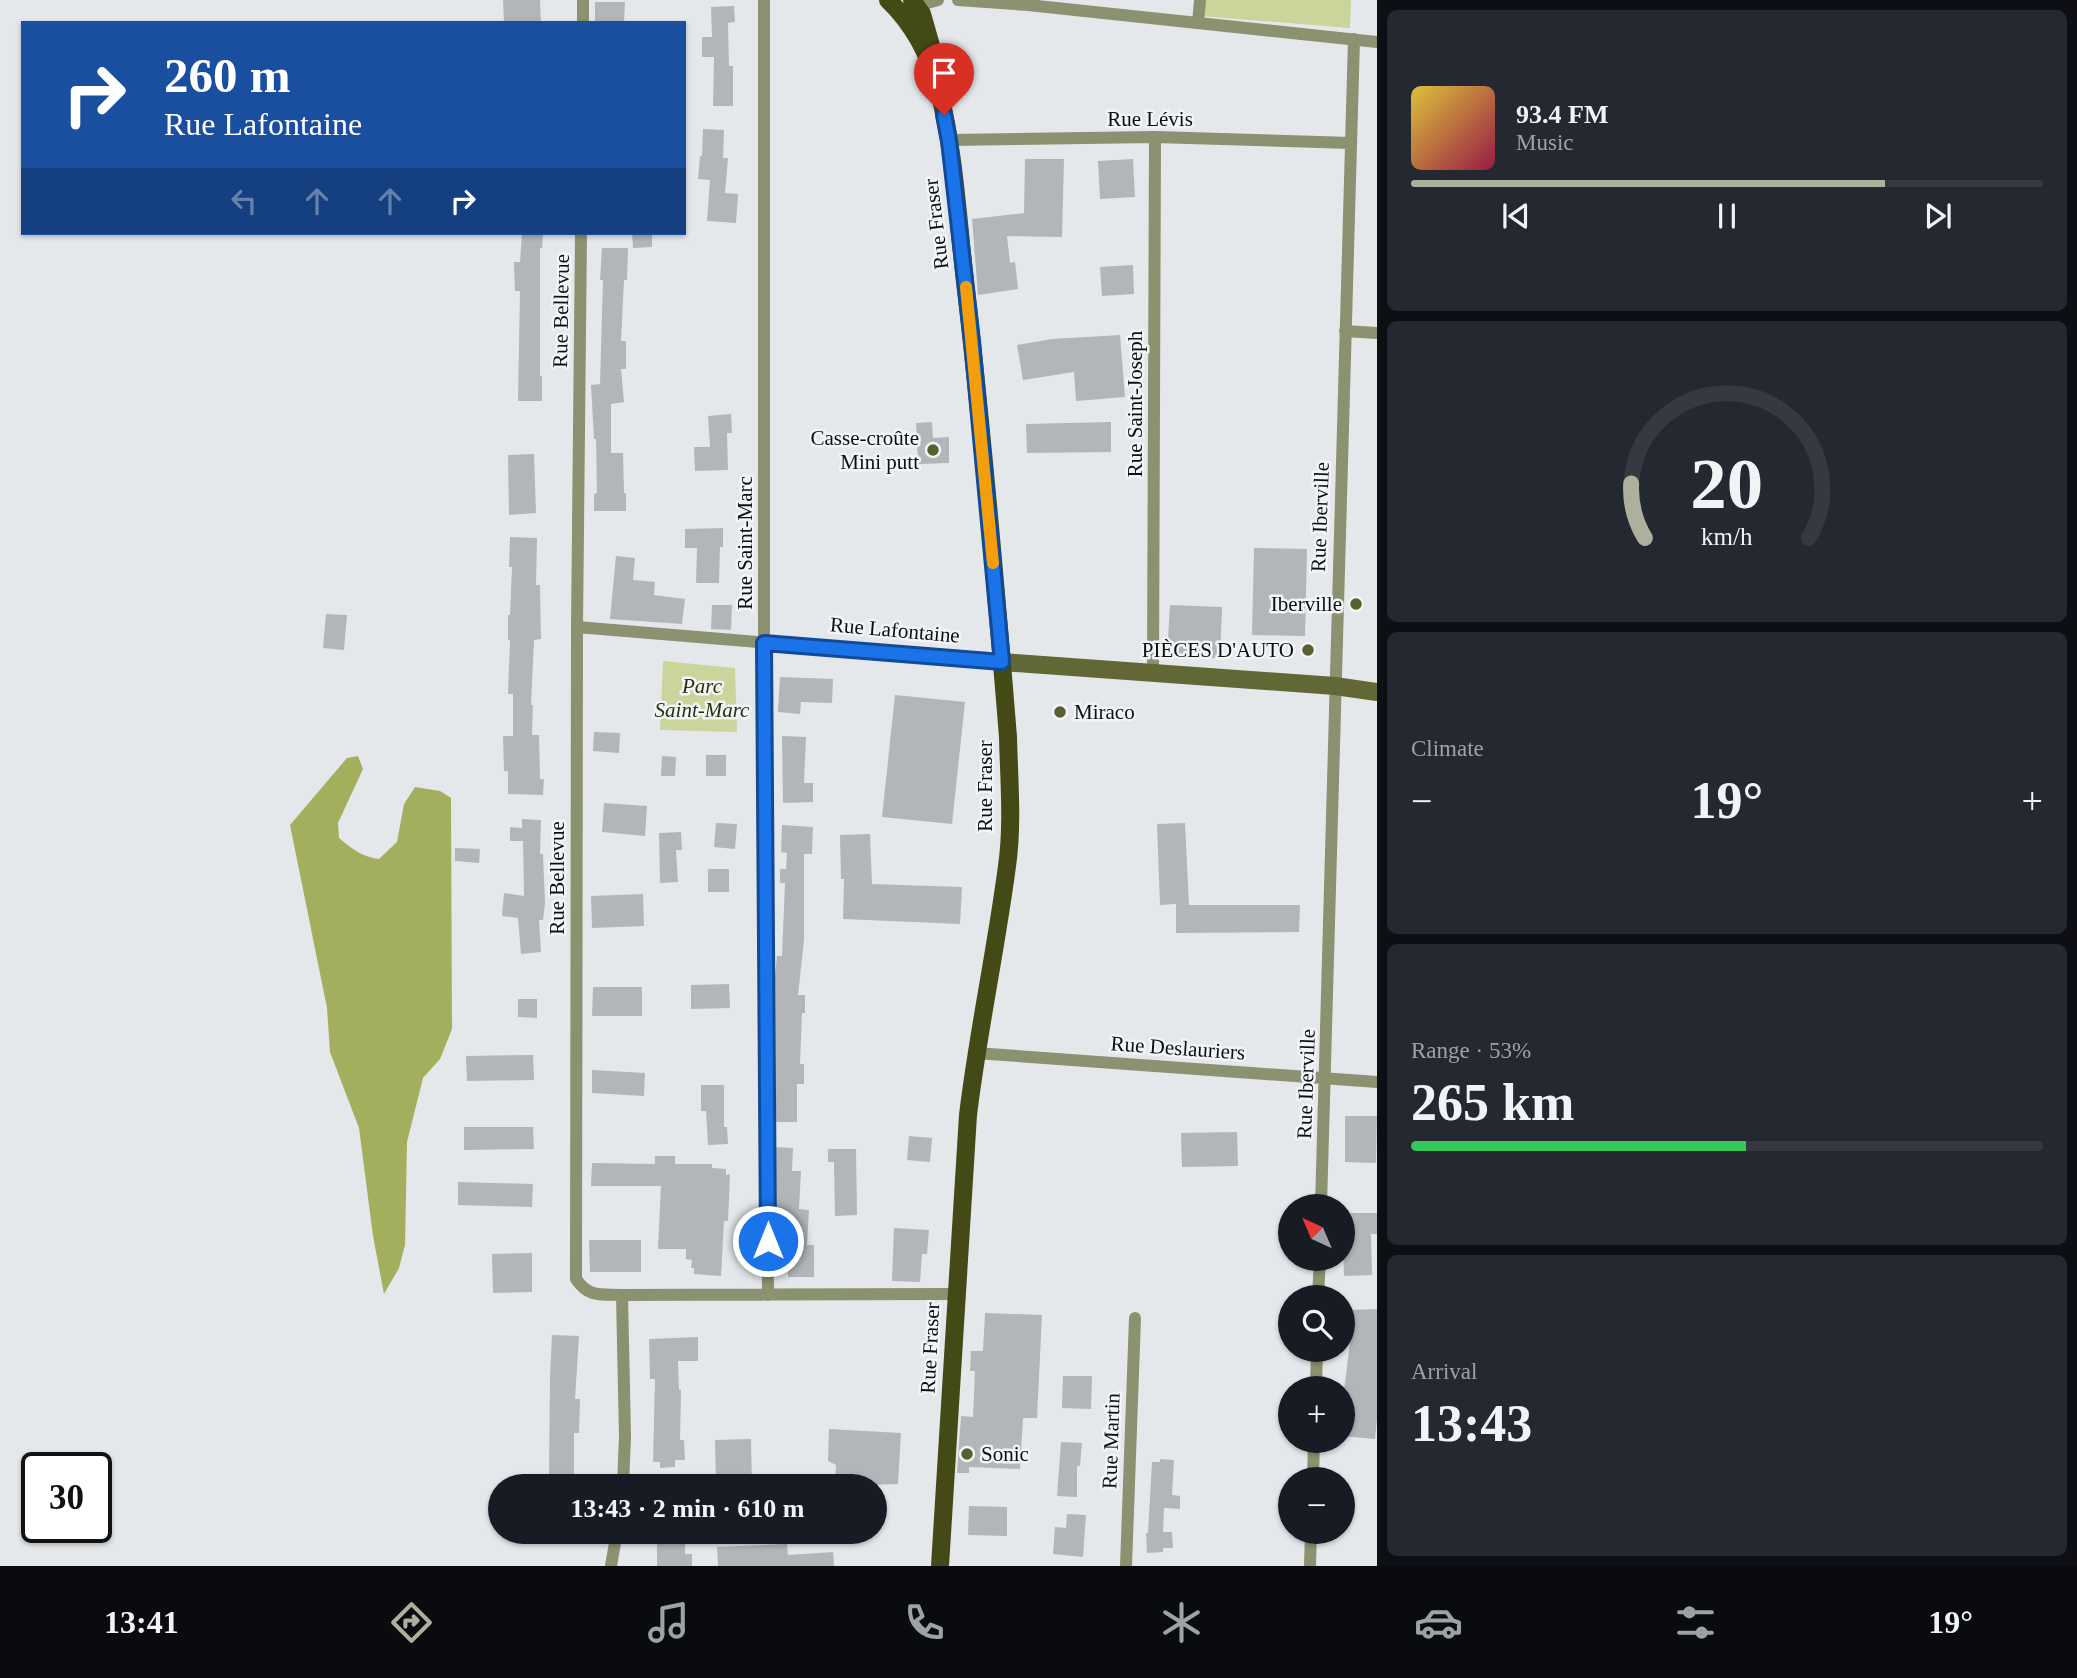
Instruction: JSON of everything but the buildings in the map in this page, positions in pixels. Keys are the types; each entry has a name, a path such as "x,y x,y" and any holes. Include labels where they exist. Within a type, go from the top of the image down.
{"main road":[{"name":"Rue Fraser","path":"888,0 911,7 917,34 939,90 949,141 972,341 1008,737 1007,864 975,1053 968,1115 940,1566"},
{"name":"Rue Lafontaine","path":"1002,662 1335,686 1377,692"}],"street":[{"path":"583,0 583,21"},
{"name":"Rue Saint-Marc","path":"764,0 768,1295"},
{"path":"911,7 938,0"},
{"path":"958,0 1028,3 1377,42"},
{"path":"1198,23 1200,0"},
{"name":"Rue Iberville","path":"1321,1194 1354,39"},
{"name":"Rue Lévis","path":"949,141 1156,137 1351,143"},
{"name":"Rue Saint-Joseph","path":"1153,672 1156,137"},
{"name":"Rue Bellevue","path":"581,235 577,627 576,1279 582,1289 591,1293 622,1295 956,1294"},
{"path":"1345,331 1377,333"},
{"name":"Rue Lafontaine","path":"577,627 1002,662"},
{"name":"Rue Deslauriers","path":"975,1053 1377,1082"},
{"path":"622,1295 623,1474"},
{"name":"Rue Martin","path":"1126,1566 1135,1318"},
{"path":"611,1566 615,1544"},
{"path":"1310,1566 1311,1544"}],"green space":[{"path":"1202,0 1351,0 1350,28 1201,16"},
{"name":"Parc Saint-Marc","path":"663,661 735,668 737,732 660,730"},
{"path":"358,756 363,769 338,823 339,838 363,854 379,859 397,842 404,804 415,787 440,791 451,798 452,1029 440,1059 423,1078 407,1142 405,1245 399,1268 384,1294 373,1236 359,1128 330,1052 327,1008 290,825 347,758"}],"slow traffic":[{"path":"966,287 993,563"}],"place":[{"name":"Casse-croûte Mini putt","path":"933,450"},
{"name":"Iberville","path":"1356,604"},
{"name":"PIÈCES D'AUTO","path":"1308,650"},
{"name":"Miraco","path":"1060,712"},
{"name":"Sonic","path":"967,1454"}],"route":[{"path":"768,1241 764,643 1002,662 972,341 944,115"}]}
